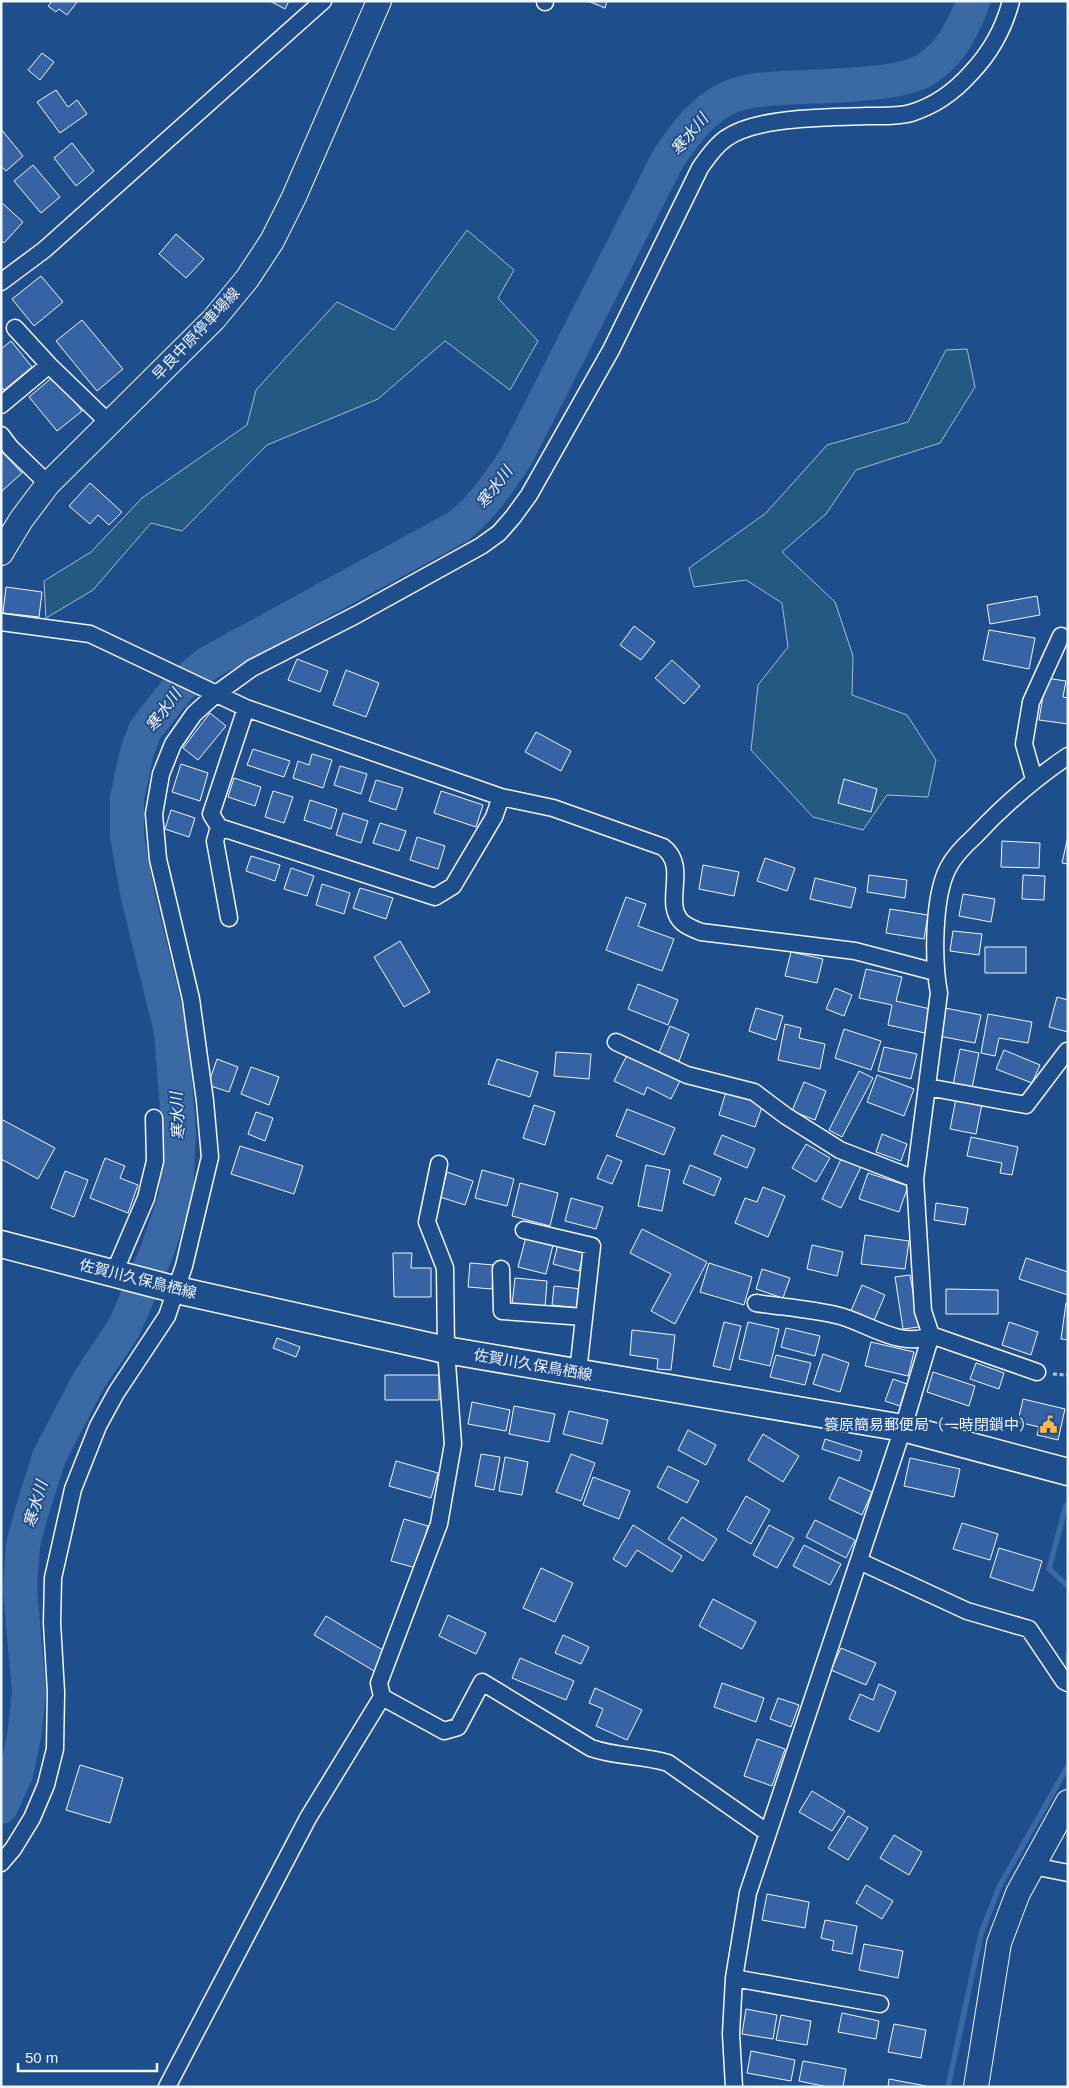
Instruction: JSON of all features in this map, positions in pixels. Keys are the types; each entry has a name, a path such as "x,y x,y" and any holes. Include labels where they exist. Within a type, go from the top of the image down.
{"main road":[{"name":"早良中原停車場線","path":"1,553 21,520 48,484 214,319 247,279 272,241 294,197 379,1"},
{"name":"佐賀川久保鳥栖線","path":"1,1244 177,1290 446,1350 903,1428 1068,1472"},
{"path":"976,2087 999,1943 1018,1893 1068,1802"}],"street":[{"path":"1,282 44,250 323,1"},
{"path":"1,1863 13,1849 32,1818 46,1785 55,1749 56,1692 52,1623 53,1578 73,1489 98,1426 116,1393 167,1316 177,1290 210,1157 205,1101 191,999 158,859 154,814 161,774 173,744 194,714 216,694 252,668 434,574 499,533 529,495 611,350 700,168 712,150 725,139 745,130 769,124 807,118 910,113 932,104 959,86 981,62 998,35 1011,1"},
{"path":"15,328 109,423"},
{"path":"1,405 50,365"},
{"path":"1,434 10,447 48,484"},
{"path":"1,622 90,634 246,708 501,797 553,808 664,847 672,853 676,863 675,906 682,922 701,932 855,951 935,972"},
{"path":"1034,780 1024,744 1031,702 1062,636"},
{"path":"246,708 211,814 219,828 435,897 453,886 494,817 501,797"},
{"path":"734,2087 731,2034 734,1978 748,1893 903,1428 931,1335 923,1311 915,1180 939,993 935,972 938,903 942,883 948,866 982,828 1034,780 1068,756"},
{"path":"219,828 215,841 229,918"},
{"path":"616,1042 687,1075 754,1092 786,1116 840,1150 915,1180"},
{"path":"927,1087 1026,1105 1067,1051"},
{"path":"114,1273 146,1198 155,1161 154,1118"},
{"path":"439,1164 427,1222 444,1268 446,1350 453,1444 439,1524 378,1683 382,1697 444,1731 458,1727 482,1682 591,1748 605,1753 650,1757 668,1763 768,1833"},
{"path":"524,1230 592,1246 578,1372"},
{"path":"502,1269 502,1311 584,1317"},
{"path":"756,1304 838,1315 882,1334 921,1340 931,1335 1037,1372"},
{"path":"859,1561 967,1611 1029,1629 1064,1681 1068,1683"},
{"path":"167,2087 308,1818 382,1697"},
{"path":"1033,1866 1068,1873"},
{"path":"734,1978 880,2004"}],"shaded area":[{"path":"467,230 514,270 498,298 538,341 510,390 445,341 378,399 267,445 182,531 151,523 93,590 46,618 44,581 91,552 142,498 247,425 256,390 337,302 394,330"},
{"path":"967,349 975,387 940,443 856,470 826,514 782,552 835,602 853,656 852,695 907,715 936,760 928,797 887,795 863,830 813,817 751,750 758,685 788,647 782,603 746,580 694,587 689,568 766,513 827,445 908,422 946,350"}],"building":[{"path":"49,1 78,1 67,15 59,9 56,12 48,6 51,3"},
{"path":"270,1 289,1 285,9"},
{"path":"588,1 607,1 605,8"},
{"path":"42,53 54,62 40,80 28,70"},
{"path":"56,90 68,107 77,100 87,114 60,133 37,102"},
{"path":"1,129 23,156 6,171 1,166"},
{"path":"72,143 94,171 76,186 54,158"},
{"path":"33,165 60,197 41,213 14,181"},
{"path":"1,202 23,222 4,243 1,240"},
{"path":"176,234 204,259 186,278 159,254"},
{"path":"41,276 63,302 34,326 12,299"},
{"path":"82,320 123,369 97,391 56,341"},
{"path":"11,341 32,367 4,390 1,386 1,349"},
{"path":"54,376 82,411 57,431 29,397"},
{"path":"1,451 22,473 1,492"},
{"path":"90,483 122,512 109,525 98,515 90,524 69,506"},
{"path":"6,587 42,592 39,617 3,613"},
{"path":"1037,596 1040,615 990,624 987,605"},
{"path":"634,626 655,642 641,660 620,645"},
{"path":"989,630 1035,638 1029,669 983,660"},
{"path":"297,659 328,671 320,692 288,680"},
{"path":"672,660 700,686 684,704 655,678"},
{"path":"346,670 379,683 366,717 333,705"},
{"path":"1046,678 1066,681 1063,697 1068,698 1068,724 1039,720"},
{"path":"210,713 226,726 198,760 183,748"},
{"path":"536,732 571,751 561,771 525,752"},
{"path":"253,749 290,761 284,777 247,765"},
{"path":"312,754 332,760 323,788 293,778 298,761 309,765"},
{"path":"181,764 208,773 200,801 172,792"},
{"path":"340,766 367,774 361,794 334,785"},
{"path":"234,778 261,787 255,806 228,797"},
{"path":"844,779 877,789 871,812 838,803"},
{"path":"376,780 403,788 396,810 369,801"},
{"path":"273,791 293,797 284,823 265,817"},
{"path":"441,791 483,805 476,827 434,813"},
{"path":"310,800 337,809 331,829 304,820"},
{"path":"171,810 195,818 189,837 165,829"},
{"path":"343,813 368,821 361,843 336,835"},
{"path":"380,823 406,831 399,851 373,843"},
{"path":"1068,836 1068,864 1062,863"},
{"path":"417,837 445,846 438,869 410,860"},
{"path":"1002,841 1040,843 1039,868 1001,867"},
{"path":"251,856 280,865 275,881 246,871"},
{"path":"765,858 795,868 787,891 757,881"},
{"path":"703,865 739,872 734,896 699,889"},
{"path":"291,868 314,876 307,896 284,889"},
{"path":"869,875 907,880 905,898 867,892"},
{"path":"1023,875 1045,876 1044,900 1022,899"},
{"path":"815,878 856,888 851,908 810,899"},
{"path":"322,884 350,893 344,914 316,905"},
{"path":"360,888 393,898 386,919 353,908"},
{"path":"963,894 995,899 991,922 959,916"},
{"path":"626,897 646,904 638,926 674,939 662,971 606,950"},
{"path":"890,909 928,915 924,939 886,933"},
{"path":"953,931 982,934 979,955 950,951"},
{"path":"400,941 430,992 404,1007 374,957"},
{"path":"985,947 1026,947 1026,973 985,973"},
{"path":"791,952 823,959 817,983 785,976"},
{"path":"866,969 902,977 896,1001 930,1009 925,1033 888,1025 892,1005 859,998"},
{"path":"638,984 678,1000 668,1025 628,1009"},
{"path":"835,988 852,995 844,1016 826,1009"},
{"path":"1057,997 1068,1000 1068,1032 1049,1027"},
{"path":"756,1008 783,1016 776,1040 749,1031"},
{"path":"945,1008 981,1015 975,1043 939,1036"},
{"path":"988,1014 1032,1022 1028,1043 999,1038 995,1056 981,1053"},
{"path":"785,1024 801,1028 799,1038 825,1044 820,1069 778,1060"},
{"path":"670,1026 689,1034 679,1061 659,1053"},
{"path":"844,1029 881,1041 871,1070 835,1058"},
{"path":"884,1047 917,1054 911,1079 878,1071"},
{"path":"960,1049 979,1053 972,1088 953,1085"},
{"path":"1004,1050 1040,1065 1032,1083 996,1069"},
{"path":"556,1052 591,1054 589,1079 554,1076"},
{"path":"627,1055 680,1081 671,1099 647,1087 644,1095 614,1081"},
{"path":"217,1059 238,1067 229,1092 208,1085"},
{"path":"497,1059 538,1072 530,1097 488,1084"},
{"path":"251,1067 279,1077 269,1105 241,1094"},
{"path":"859,1071 873,1078 842,1137 829,1130"},
{"path":"877,1075 914,1089 904,1116 867,1102"},
{"path":"804,1082 826,1091 815,1120 792,1111"},
{"path":"726,1092 763,1104 755,1127 719,1115"},
{"path":"956,1099 982,1104 976,1134 950,1129"},
{"path":"534,1105 555,1112 545,1145 523,1138"},
{"path":"627,1109 675,1128 664,1155 616,1136"},
{"path":"256,1112 273,1118 265,1141 248,1134"},
{"path":"1,1119 55,1148 38,1179 1,1159"},
{"path":"882,1134 907,1144 901,1161 876,1152"},
{"path":"722,1135 755,1149 747,1168 714,1154"},
{"path":"971,1137 1018,1147 1012,1175 1000,1173 1002,1163 967,1156"},
{"path":"806,1144 830,1158 816,1182 792,1168"},
{"path":"240,1146 303,1166 294,1194 231,1174"},
{"path":"607,1155 622,1161 612,1184 597,1178"},
{"path":"842,1157 861,1167 841,1208 822,1199"},
{"path":"105,1158 125,1166 120,1178 138,1185 128,1213 90,1198"},
{"path":"646,1165 670,1170 662,1211 638,1206"},
{"path":"690,1165 721,1178 714,1196 683,1183"},
{"path":"482,1170 514,1179 507,1206 475,1198"},
{"path":"65,1171 88,1180 74,1217 51,1208"},
{"path":"447,1172 473,1181 465,1205 440,1197"},
{"path":"868,1173 908,1186 899,1212 859,1199"},
{"path":"520,1183 558,1193 550,1226 512,1216"},
{"path":"763,1187 785,1196 768,1237 735,1223 745,1198 757,1202"},
{"path":"571,1198 603,1207 596,1229 565,1221"},
{"path":"936,1203 968,1208 965,1225 934,1220"},
{"path":"642,1229 707,1262 675,1324 651,1311 671,1274 630,1253"},
{"path":"865,1235 909,1241 905,1269 861,1264"},
{"path":"526,1237 553,1245 546,1274 518,1267"},
{"path":"558,1244 584,1251 579,1271 553,1264"},
{"path":"812,1245 843,1252 837,1276 807,1269"},
{"path":"393,1253 412,1253 411,1268 431,1268 431,1297 394,1297"},
{"path":"1026,1258 1068,1272 1068,1295 1019,1279"},
{"path":"470,1263 494,1265 492,1289 468,1287"},
{"path":"709,1263 752,1277 744,1305 700,1292"},
{"path":"762,1269 790,1278 783,1298 756,1289"},
{"path":"910,1275 919,1327 903,1329 895,1277"},
{"path":"515,1278 547,1281 545,1308 512,1305"},
{"path":"862,1285 885,1295 873,1323 850,1313"},
{"path":"554,1286 582,1289 580,1308 552,1305"},
{"path":"946,1289 998,1290 998,1314 946,1314"},
{"path":"1066,1303 1068,1303 1068,1340 1061,1339"},
{"path":"724,1322 741,1326 730,1370 713,1366"},
{"path":"748,1322 779,1329 770,1366 739,1359"},
{"path":"1009,1322 1038,1332 1031,1355 1002,1345"},
{"path":"786,1328 820,1336 815,1356 781,1347"},
{"path":"632,1330 675,1335 671,1370 657,1369 658,1359 630,1355"},
{"path":"277,1338 300,1347 296,1357 273,1348"},
{"path":"871,1342 914,1352 908,1376 865,1366"},
{"path":"823,1354 849,1363 840,1392 813,1384"},
{"path":"776,1355 811,1363 805,1385 770,1377"},
{"path":"976,1363 1004,1373 999,1389 970,1379"},
{"path":"933,1372 975,1386 969,1406 927,1392"},
{"path":"385,1375 439,1375 439,1400 385,1400"},
{"path":"893,1379 907,1384 900,1406 885,1401"},
{"path":"1023,1399 1065,1409 1058,1440 1037,1435 1039,1427 1018,1422"},
{"path":"472,1402 510,1410 506,1431 468,1424"},
{"path":"514,1406 555,1414 549,1442 509,1434"},
{"path":"569,1411 608,1420 602,1444 563,1434"},
{"path":"688,1430 716,1445 706,1465 678,1450"},
{"path":"763,1434 799,1456 783,1482 748,1460"},
{"path":"825,1439 862,1451 859,1461 822,1449"},
{"path":"481,1454 500,1457 494,1490 475,1486"},
{"path":"571,1454 595,1463 581,1501 556,1492"},
{"path":"505,1457 528,1462 522,1495 499,1491"},
{"path":"910,1458 960,1469 954,1497 904,1486"},
{"path":"396,1461 438,1473 431,1498 389,1486"},
{"path":"668,1466 699,1481 687,1503 657,1487"},
{"path":"593,1477 630,1491 619,1519 583,1505"},
{"path":"839,1477 872,1492 862,1515 829,1499"},
{"path":"746,1496 770,1510 751,1544 727,1530"},
{"path":"682,1517 717,1539 703,1561 668,1539"},
{"path":"404,1519 428,1526 416,1568 391,1561"},
{"path":"815,1520 855,1540 846,1558 806,1537"},
{"path":"962,1523 998,1534 990,1560 953,1549"},
{"path":"633,1525 682,1556 672,1572 637,1550 626,1567 613,1559"},
{"path":"769,1525 794,1538 777,1568 753,1555"},
{"path":"804,1545 841,1564 830,1585 793,1566"},
{"path":"999,1548 1042,1561 1033,1591 990,1577"},
{"path":"541,1568 573,1583 555,1622 523,1608"},
{"path":"713,1599 756,1622 742,1649 699,1626"},
{"path":"448,1615 486,1633 476,1654 439,1636"},
{"path":"326,1616 386,1652 374,1671 314,1635"},
{"path":"563,1635 589,1647 581,1664 555,1653"},
{"path":"841,1648 876,1663 866,1685 831,1670"},
{"path":"520,1658 574,1681 566,1700 512,1678"},
{"path":"722,1683 764,1698 756,1722 714,1707"},
{"path":"879,1684 896,1692 879,1732 849,1719 860,1694 873,1700"},
{"path":"595,1688 642,1710 627,1740 596,1726 603,1709 589,1703"},
{"path":"778,1698 799,1705 791,1727 770,1719"},
{"path":"757,1739 785,1749 772,1786 744,1776"},
{"path":"80,1765 123,1778 110,1823 66,1810"},
{"path":"812,1791 845,1811 832,1831 799,1812"},
{"path":"848,1816 868,1828 848,1860 828,1848"},
{"path":"894,1835 922,1852 909,1875 880,1858"},
{"path":"866,1885 893,1901 882,1919 856,1903"},
{"path":"767,1894 809,1902 805,1928 762,1920"},
{"path":"825,1920 857,1926 852,1954 832,1950 834,1941 821,1938"},
{"path":"864,1944 903,1951 898,1978 859,1970"},
{"path":"746,2009 777,2015 773,2039 742,2034"},
{"path":"842,2013 879,2021 876,2039 838,2032"},
{"path":"781,2015 811,2021 807,2045 776,2040"},
{"path":"894,2024 926,2030 921,2058 888,2052"},
{"path":"751,2051 795,2060 791,2081 747,2073"},
{"path":"803,2061 846,2069 843,2087 828,2087 799,2081"},
{"path":"889,2079 926,2086 926,2087 888,2087"}],"waterway":[{"name":"寒水川","path":"1,1807 16,1774 24,1737 29,1692 20,1589 23,1545 32,1511 49,1457 89,1380 124,1328 156,1254 176,1196 179,1133 171,1032 138,897 127,837 127,798 137,752 145,730 178,688 208,663 459,526 483,502 516,457 669,157 688,131 702,116 718,103 735,95 748,92 895,80 923,71 940,58 954,41 973,1"},
{"path":"1066,1505 1049,1569 1068,1586"},
{"path":"1068,1654 1068,1669"},
{"path":"948,2087 981,1934 999,1887 1068,1766"}],"place":[{"name":"簑原簡易郵便局（一時閉鎖中）","path":"1048,1425"}]}
